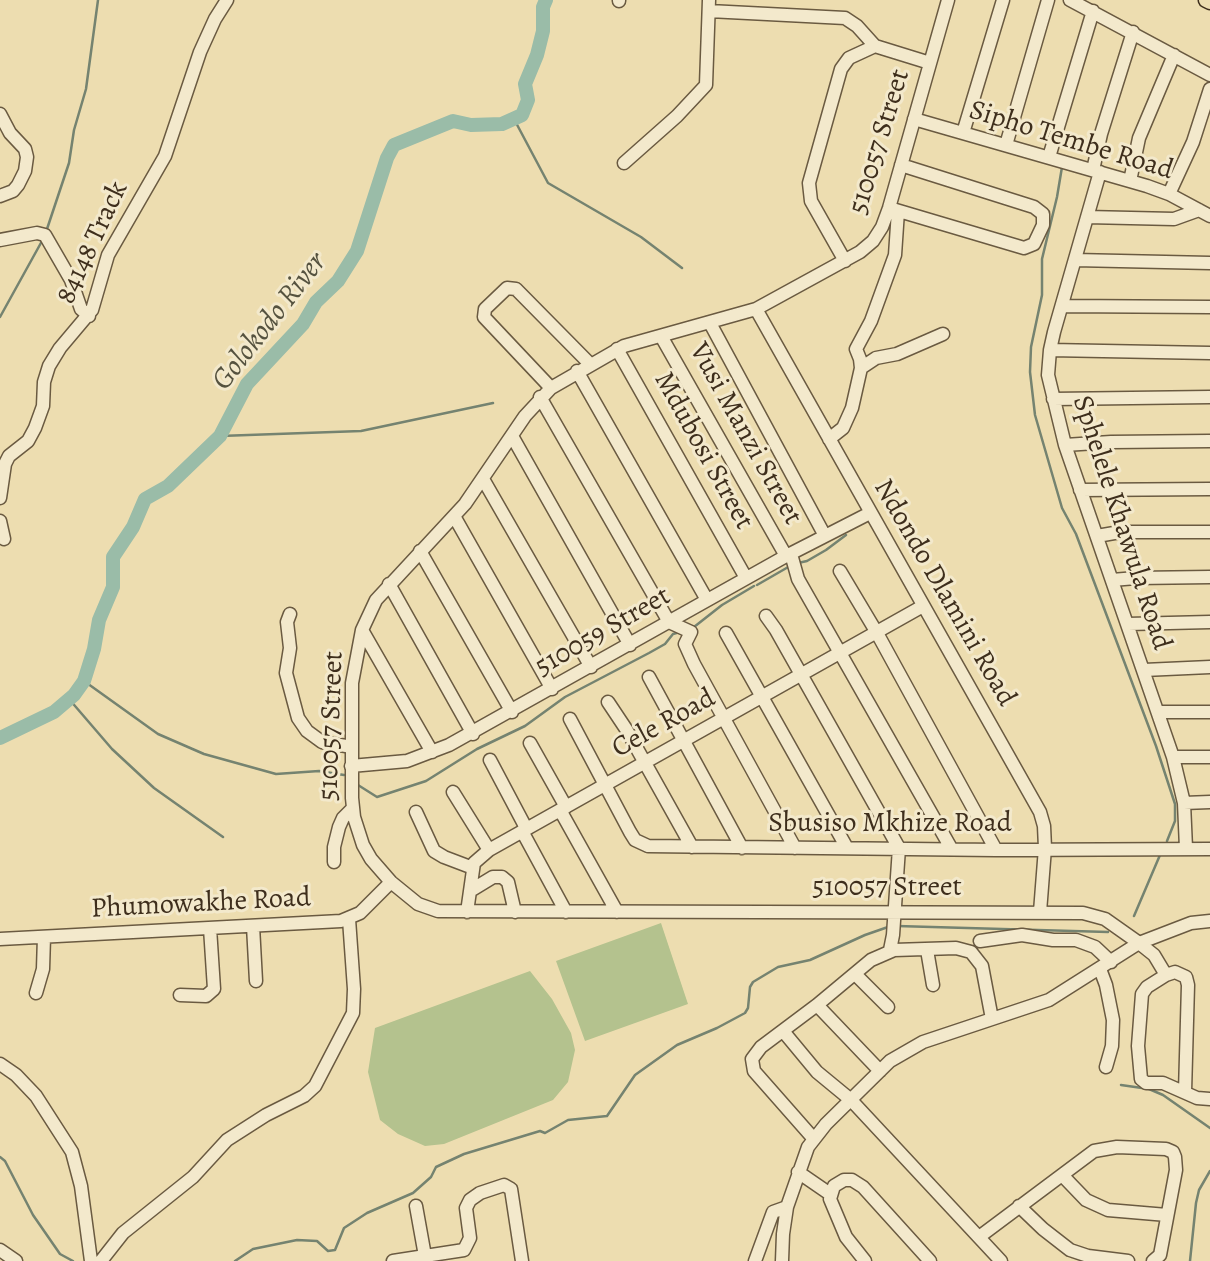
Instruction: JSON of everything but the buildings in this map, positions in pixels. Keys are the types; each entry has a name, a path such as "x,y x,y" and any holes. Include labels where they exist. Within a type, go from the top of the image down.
{"street":[{"name":"84148 Track","path":"0,498 7,460 28,441 41,416 44,382 50,366 61,348 89,316 97,299 101,274 108,255 165,156 200,52 215,19 228,0"},
{"name":"510057 Street","path":"948,0 901,165 893,210 873,241 845,261 756,309 617,349 551,388 540,397 454,516 389,584 369,611 362,630 352,683 353,808 363,845 371,859 411,900 438,911 1040,912 1098,915 1154,955 1166,975 1175,972 1183,975 1188,985 1185,1092"},
{"path":"962,133 1003,0"},
{"path":"1006,145 1048,0"},
{"path":"1070,0 1210,75"},
{"path":"624,163 697,97 706,85 709,5 845,18 857,26 875,46 930,63"},
{"path":"1049,157 1093,11"},
{"name":"Sphelele Khawula Road","path":"1133,32 1113,92 1087,217 1050,350 1048,375 1065,445 1173,757 1184,803 1186,848"},
{"path":"845,261 811,201 809,183 841,69 849,58 875,46"},
{"path":"1130,181 1139,138 1174,55"},
{"path":"1169,194 1193,142 1210,89"},
{"path":"0,114 10,133 25,149 27,157 25,171 18,185 13,191 0,196"},
{"name":"Sipho Tembe Road","path":"914,119 1130,181 1169,194 1205,213"},
{"path":"829,439 843,428 848,418 861,369 856,349 871,321 895,255 893,210 1027,248 1034,244 1044,218 1034,207 901,165"},
{"path":"1087,217 1174,219 1205,213"},
{"path":"0,240 37,233 45,235 71,280 81,309 89,316"},
{"path":"1075,260 1210,262"},
{"path":"551,388 484,317 485,309 507,288 516,289 590,364"},
{"path":"1062,306 1210,307"},
{"name":"Ndondo Dlamini Road","path":"756,309 1040,812 1045,848 1040,912"},
{"path":"710,323 825,536"},
{"path":"861,369 871,360 897,354 943,334"},
{"name":"Vusi Manzi Street","path":"662,336 951,848"},
{"name":"Mdubosi Street","path":"617,349 746,579"},
{"path":"1050,350 1210,353"},
{"path":"577,372 707,600"},
{"path":"540,397 669,622 691,632 685,644 795,848"},
{"path":"1053,399 1210,397"},
{"path":"512,436 630,645"},
{"path":"1065,445 1210,442"},
{"path":"483,479 591,667"},
{"path":"1080,490 1210,489"},
{"name":"510059 Street","path":"351,766 395,763 432,752 473,734 707,600 870,513"},
{"path":"454,516 552,689"},
{"path":"0,521 4,539"},
{"path":"1097,536 1121,532 1210,532"},
{"path":"420,551 512,712"},
{"path":"840,571 996,850"},
{"path":"1112,580 1210,577"},
{"path":"389,584 473,734"},
{"name":"Cele Road","path":"473,868 477,860 489,850 923,606"},
{"path":"290,614 287,622 290,649 286,673 293,708 307,731 321,742 352,747"},
{"path":"766,616 899,848 890,950"},
{"path":"1128,624 1210,622"},
{"path":"362,630 432,752"},
{"path":"726,633 847,848"},
{"path":"1144,670 1210,667"},
{"path":"649,677 743,848"},
{"path":"608,702 692,847"},
{"path":"1158,712 1210,712"},
{"path":"570,719 607,784"},
{"path":"530,743 617,912"},
{"path":"1173,757 1210,757"},
{"path":"490,760 566,912"},
{"name":"Sbusiso Mkhize Road","path":"607,784 630,832 640,844 657,847 1210,849"},
{"path":"453,792 489,850"},
{"path":"1184,803 1210,802"},
{"path":"334,862 334,847 339,827 343,818 353,808"},
{"path":"416,812 434,851 473,868 467,912"},
{"path":"470,891 493,877 502,877 508,882 515,912"},
{"name":"Phumowakhe Road","path":"0,939 334,922 349,919 359,913 391,882"},
{"path":"101,1261 123,1233 193,1177 227,1140 266,1115 304,1096 315,1086 350,1019 354,1005 349,919"},
{"path":"782,1261 787,1207 813,1138 880,1071 904,1052 923,1042 1056,997 1139,943 1191,923 1210,921"},
{"path":"253,926 256,981"},
{"path":"180,995 206,996 214,989 210,928"},
{"path":"980,941 1022,935 1052,940 1076,940 1095,947 1105,965 1113,1020 1112,1046 1106,1067"},
{"path":"36,993 42,977 44,937"},
{"path":"813,1138 752,1066 752,1059 761,1047 871,960 890,950 964,949 975,955 982,967 992,1019"},
{"path":"927,950 933,985"},
{"path":"855,974 888,1007"},
{"path":"1166,975 1147,987 1142,994 1138,1046 1141,1079 1146,1083 1167,1084 1197,1098 1210,1098"},
{"path":"817,1005 880,1071"},
{"path":"783,1031 817,1072 851,1100 1001,1261"},
{"path":"0,1064 16,1075 36,1096 72,1152 81,1186 92,1261"},
{"path":"979,1237 1086,1156 1100,1149 1129,1147 1170,1150 1175,1157 1176,1170 1160,1255 1153,1261"},
{"path":"798,1172 830,1194"},
{"path":"1062,1175 1086,1200 1108,1210 1167,1215"},
{"path":"865,1261 846,1237 831,1205 830,1194 838,1183 852,1180 858,1183 930,1261"},
{"path":"393,1261 464,1250 470,1238 466,1208 470,1200 480,1193 507,1185 511,1189 522,1261"},
{"path":"416,1206 425,1256"},
{"path":"1019,1206 1070,1250 1088,1256 1128,1261"},
{"path":"755,1261 773,1212 787,1207"},
{"path":"0,1251 16,1261"}],"green space":[{"path":"661,923 688,1004 585,1041 556,961"},
{"path":"530,971 552,999 571,1033 575,1050 568,1082 553,1100 444,1144 425,1146 398,1134 380,1120 368,1072 375,1028"}],"waterway":[{"path":"46,232 69,163 74,130 86,89 98,0"},
{"name":"Golokodo River","path":"0,738 54,712 74,695 84,681 99,620 113,587 113,557 133,527 145,499 168,486 220,436 247,384 303,324 316,302 338,281 357,251 387,158 394,145 453,121 471,125 502,124 522,115 528,100 525,84 537,55 546,0"},
{"path":"514,119 548,183 641,237 682,268"},
{"path":"1062,167 1042,259 1042,295 1031,347 1030,372 1035,415 1062,508 1076,534 1156,746 1175,804 1175,821 1167,841"},
{"path":"0,317 42,241"},
{"path":"220,436 361,431 493,403"},
{"path":"798,563 826,550 846,535"},
{"path":"757,585 790,566"},
{"path":"694,627 722,605 754,586"},
{"path":"358,785 377,797 426,781 477,749 525,726 565,697 665,644 673,634 680,632"},
{"path":"84,681 158,734 204,754 276,774 319,771 344,775"},
{"path":"69,699 112,749 154,788 223,837"},
{"path":"1134,916 1160,855"},
{"path":"897,926 1108,932"},
{"path":"235,1261 253,1249 297,1240 317,1241 328,1251 335,1250 344,1228 367,1213 413,1193 431,1177 436,1167 464,1154 540,1131 545,1133 568,1120 607,1116 635,1075 677,1045 745,1013 753,982 778,967 810,960 888,927"},
{"path":"1121,1085 1149,1089 1163,1095 1210,1128"},
{"path":"0,1157 5,1161 33,1215 60,1254 73,1261"},
{"path":"1190,1261 1196,1203 1199,1190 1210,1171"}]}
